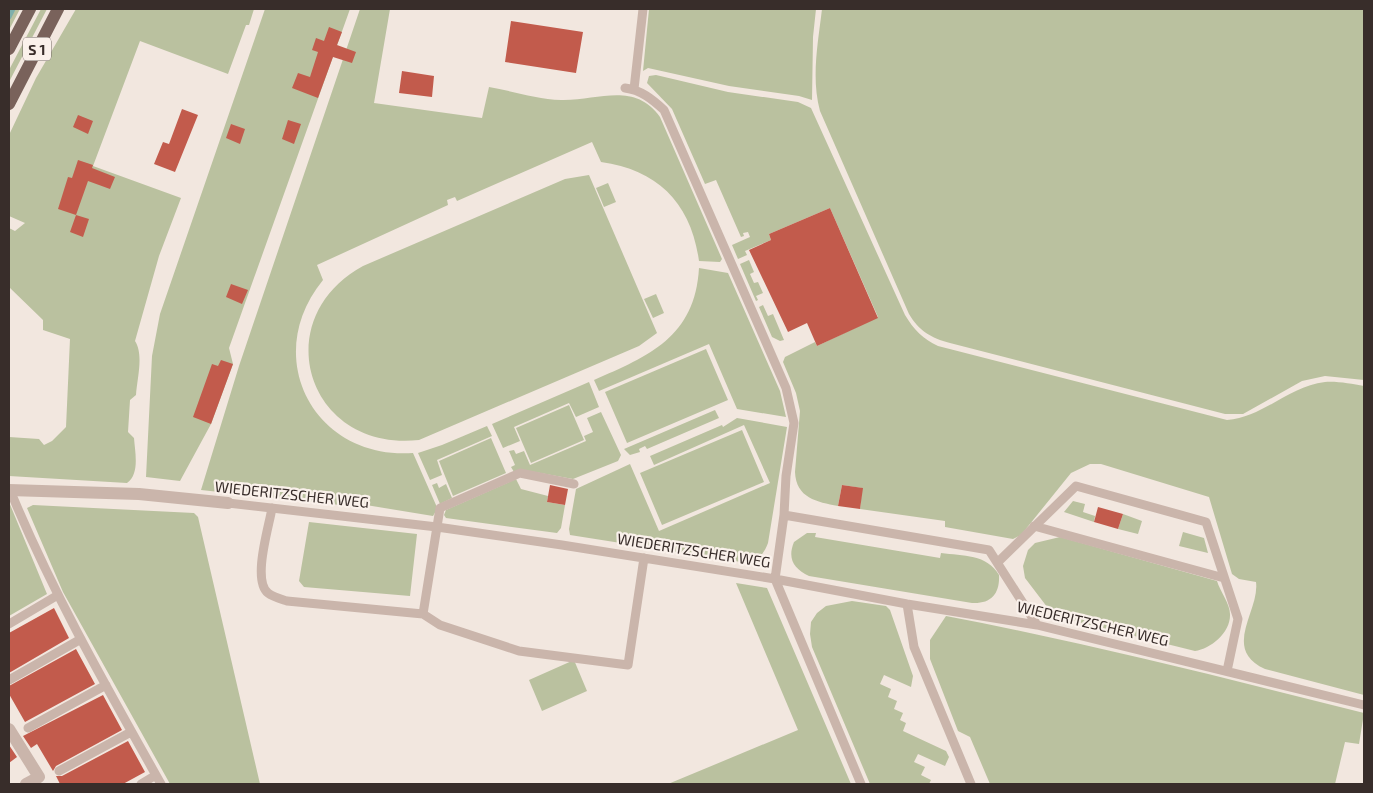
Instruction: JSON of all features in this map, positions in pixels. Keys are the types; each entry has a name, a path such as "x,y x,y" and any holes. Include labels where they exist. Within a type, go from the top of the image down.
{"main road":[{"name":"S 1","path":"9,49 30,9"},
{"name":"S 1","path":"9,104 58,9"}],"street":[{"name":"WIEDERITZSCHER WEG","path":"10,490 139,494 228,503"},
{"path":"9,729 39,777 26,784"}],"lane":[{"path":"634,89 643,9"},
{"path":"625,88 634,89 650,97 664,110 786,388 794,422 775,579 861,784"},
{"path":"423,614 440,508 520,473 574,484"},
{"path":"998,562 1076,486 1206,522 1238,619 1227,670"},
{"path":"10,490 58,595 131,732 162,784"},
{"name":"WIEDERITZSCHER WEG","path":"228,503 436,527 644,558 1037,625 1227,670 1364,706"},
{"path":"272,508 260,571 261,584 268,594 287,601 423,614 440,625 519,650 628,665 644,558"},
{"path":"784,515 989,550 1037,625"},
{"path":"1034,526 1224,578"},
{"path":"9,624 58,595"},
{"path":"907,604 914,647 971,784"},
{"path":"9,680 81,639"},
{"path":"28,728 106,685"},
{"path":"59,771 131,732"},
{"path":"141,784 156,775"}],"green space":[{"path":"9,9 20,9 9,30"},
{"path":"41,9 47,9 9,82 9,70"},
{"path":"76,9 254,9 228,74 140,41 93,166 181,198 159,256 135,341 139,353 139,367 136,395 130,400 128,432 134,438 136,462 134,474 127,483 9,476 9,437 39,439 44,445 52,441 66,427 70,339 43,330 43,320 9,287 9,228 15,231 25,223 9,216 9,135 36,78"},
{"path":"265,9 350,9 229,348 233,364 211,424 180,481 146,477 152,356 160,314"},
{"path":"360,9 390,9 374,103 482,118 489,87 534,97 561,100 615,95 627,96 639,99 650,106 660,117 722,259 720,262 699,261 695,240 680,206 655,182 639,173 621,166 601,162 592,142 457,201 455,197 447,200 448,205 317,265 323,280 305,310 297,341 298,370 307,398 324,422 348,440 378,451 413,453 436,505 436,511 433,516 366,505 359,507 201,490 239,366"},
{"path":"649,9 816,9 813,37 812,100 799,96 729,86 648,68 643,71"},
{"path":"822,9 1364,9 1364,380 1325,376 1302,381 1243,414 1225,414 950,343 926,333 909,314 820,111 817,99 816,73"},
{"path":"656,75 728,92 798,102 811,108 905,315 919,334 938,346 1227,420 1253,413 1300,389 1312,385 1334,382 1364,386 1364,695 1265,669 1252,661 1246,651 1244,640 1256,593 1256,582 1239,579 1232,574 1209,497 1101,464 1090,464 1071,473 1021,535 1013,539 945,527 945,521 860,509 862,488 842,485 838,506 815,500 804,493 796,481 795,472 800,411 796,393 783,362 785,357 815,342 817,346 878,317 830,208 769,234 771,240 745,251 747,255 738,259 732,245 750,237 748,232 743,233 744,236 741,237 716,180 705,184 672,109 647,83 649,76"},
{"path":"589,175 657,333 639,346 419,440 380,438 349,425 326,404 313,377 309,348 315,317 333,289 363,266 565,179"},
{"path":"608,183 616,202 604,207 596,188"},
{"path":"749,260 754,272 750,274 754,283 758,282 763,293 756,296 758,300 756,301 740,264"},
{"path":"699,268 728,273 780,391 786,417 737,409 709,344 599,391 594,380 650,352 666,341 679,327 689,311 696,292"},
{"path":"656,294 664,313 653,318 644,299"},
{"path":"763,305 768,316 773,314 784,340 780,341 772,337 759,307"},
{"path":"706,349 728,400 627,443 605,392"},
{"path":"589,382 599,407 576,417 569,403 514,427 520,441 503,448 492,424"},
{"path":"569,405 584,440 531,463 516,428"},
{"path":"715,410 719,418 647,449 645,446 639,449 640,452 630,455 624,449"},
{"path":"601,412 621,455 618,461 573,479 524,470 514,472 511,467 515,465 509,451 514,450 516,454 524,451 530,465 586,441 584,436 593,432 587,418"},
{"path":"737,418 787,427 768,543 761,555 751,561 741,562 570,535 569,529 576,489 630,464 659,531 770,483 744,425 654,465 650,456 722,425 723,427"},
{"path":"487,426 492,436 437,460 442,475 430,480 418,453"},
{"path":"742,430 764,482 662,525 640,473"},
{"path":"491,438 506,473 453,496 439,461"},
{"path":"516,479 521,489 548,496 547,502 565,505 561,528 557,533 446,518 444,515 446,510"},
{"path":"437,483 439,488 446,484 452,498 440,504 432,485"},
{"path":"1073,501 1085,504 1083,512 1095,516 1094,522 1064,512"},
{"path":"9,502 47,594 9,616"},
{"path":"33,505 194,513 198,517 260,784 170,784 63,592 27,508"},
{"path":"1123,514 1142,521 1138,534 1118,529"},
{"path":"309,522 417,534 410,596 304,587 299,581"},
{"path":"1183,532 1204,538 1208,553 1179,546"},
{"path":"807,533 816,533 815,537 940,558 941,553 974,557 994,568 999,575 998,588 989,600 972,603 809,576 796,567 791,554 794,542"},
{"path":"1060,537 1217,581 1230,610 1229,621 1224,633 1207,647 1195,651 1054,616 1025,578 1023,566 1028,550 1035,543"},
{"path":"736,583 767,588 851,784 668,784 798,730"},
{"path":"852,601 886,606 890,610 913,676 911,687 884,675 880,684 891,689 888,697 897,701 894,709 903,713 900,720 906,723 903,731 946,751 949,757 945,766 918,754 914,762 925,767 921,775 931,780 929,784 870,784 812,647 811,622 817,613 826,606"},
{"path":"946,616 1104,649 1364,713 1359,744 1345,742 1335,784 990,784 970,737 958,731 930,659 930,640"},
{"path":"574,660 587,691 542,711 529,680"}],"building":[{"path":"511,21 583,32 576,73 505,62"},
{"path":"329,27 342,32 337,45 356,52 352,63 333,57 318,98 292,88 298,73 310,77 318,52 312,50 316,38 324,41"},
{"path":"402,71 434,76 432,97 399,93"},
{"path":"182,109 198,115 175,172 154,164 163,142 169,144"},
{"path":"78,115 93,121 88,134 73,127"},
{"path":"288,120 301,124 294,144 282,139"},
{"path":"231,124 245,129 240,144 226,138"},
{"path":"78,160 93,165 92,168 115,177 110,189 88,181 76,215 58,209 68,177 72,178"},
{"path":"830,208 878,318 817,346 807,323 788,332 749,250 771,240 769,234"},
{"path":"76,215 89,219 83,237 70,232"},
{"path":"231,284 248,290 242,304 226,297"},
{"path":"221,360 233,364 211,424 193,417 212,364 218,366"},
{"path":"550,485 568,489 565,505 547,502"},
{"path":"842,485 863,488 860,509 838,506"},
{"path":"1098,507 1123,514 1118,529 1094,522"},
{"path":"54,608 69,638 9,673 9,633"},
{"path":"76,649 95,684 25,722 9,694 9,686"},
{"path":"103,695 122,730 56,766 53,771 37,744 31,748 23,736"},
{"path":"128,741 145,772 123,784 60,784 56,776 62,776"},
{"path":"9,745 17,757 9,763"}],"waterway":[{"path":"9,17 13,9"}]}
